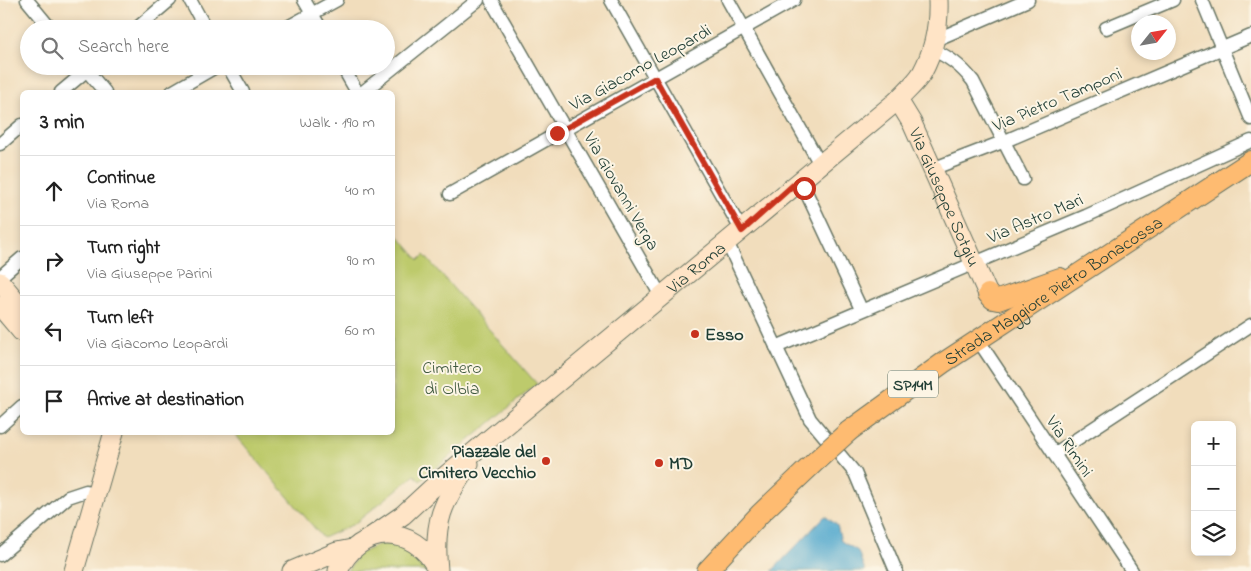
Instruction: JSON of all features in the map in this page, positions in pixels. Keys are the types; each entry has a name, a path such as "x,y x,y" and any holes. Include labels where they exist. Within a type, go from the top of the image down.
{"main road":[{"name":"Via Roma","path":"479,450 661,296 742,231 800,179 898,100 921,74 933,45 939,16 938,0"},
{"name":"Via Giuseppe Sotgiu","path":"898,100 912,124 988,294"},
{"name":"Strada Maggiore Pietro Bonacossa","path":"707,571 760,514 849,431 935,368 1251,161"},
{"path":"988,294 993,299 998,300 1090,267"},
{"path":"0,282 20,306"},
{"path":"0,306 20,330"},
{"path":"74,571 113,435"},
{"path":"338,571 343,560 360,544 403,516 444,477 479,450"},
{"path":"438,570 437,529 446,498 479,450"},
{"path":"292,571 381,535 396,535 409,539 431,557 438,570"}],"street":[{"path":"26,0 43,20"},
{"path":"147,20 170,0"},
{"path":"190,0 201,20"},
{"path":"304,0 316,20"},
{"path":"300,20 337,0"},
{"path":"395,66 478,0"},
{"name":"Via Giovanni Verga","path":"490,0 566,128 661,296"},
{"path":"611,0 742,231"},
{"path":"728,0 820,164"},
{"name":"Via Giacomo Leopardi","path":"450,194 794,0"},
{"path":"1023,179 973,81 962,67 933,45 1028,0"},
{"path":"1106,28 1173,0"},
{"path":"1202,0 1251,120"},
{"name":"Via Pietro Tamponi","path":"932,169 1005,141 1251,36"},
{"path":"63,90 79,75"},
{"path":"92,75 104,90"},
{"path":"175,90 201,75"},
{"path":"233,75 242,90"},
{"path":"347,75 356,90"},
{"path":"366,90 384,75"},
{"path":"0,144 20,127"},
{"name":"Via Astro Mari","path":"776,347 861,309 1086,216 1251,141"},
{"path":"800,179 861,309"},
{"path":"727,242 810,419 855,474 896,571"},
{"path":"0,277 20,260"},
{"path":"1054,454 1251,325"},
{"name":"Via Rimini","path":"978,340 1132,571"},
{"path":"0,426 20,408"},
{"path":"0,555 68,497 86,491 97,494"}],"green space":[{"name":"Cimitero di Olbia","path":"395,232 419,260 424,255 537,384 420,481 415,475 354,524 323,538 236,435 395,435"},
{"path":"380,544 396,545 408,550 418,558 428,571 347,571 359,554"}],"water":[{"path":"825,516 837,525 841,541 858,551 865,571 772,571"}],"place":[{"name":"Esso","path":"695,334"},
{"name":"Piazzale del Cimitero Vecchio","path":"546,461"},
{"name":"MD","path":"659,463"}],"route":[{"path":"557,133 655,78 742,231 800,179 804,188"}]}
